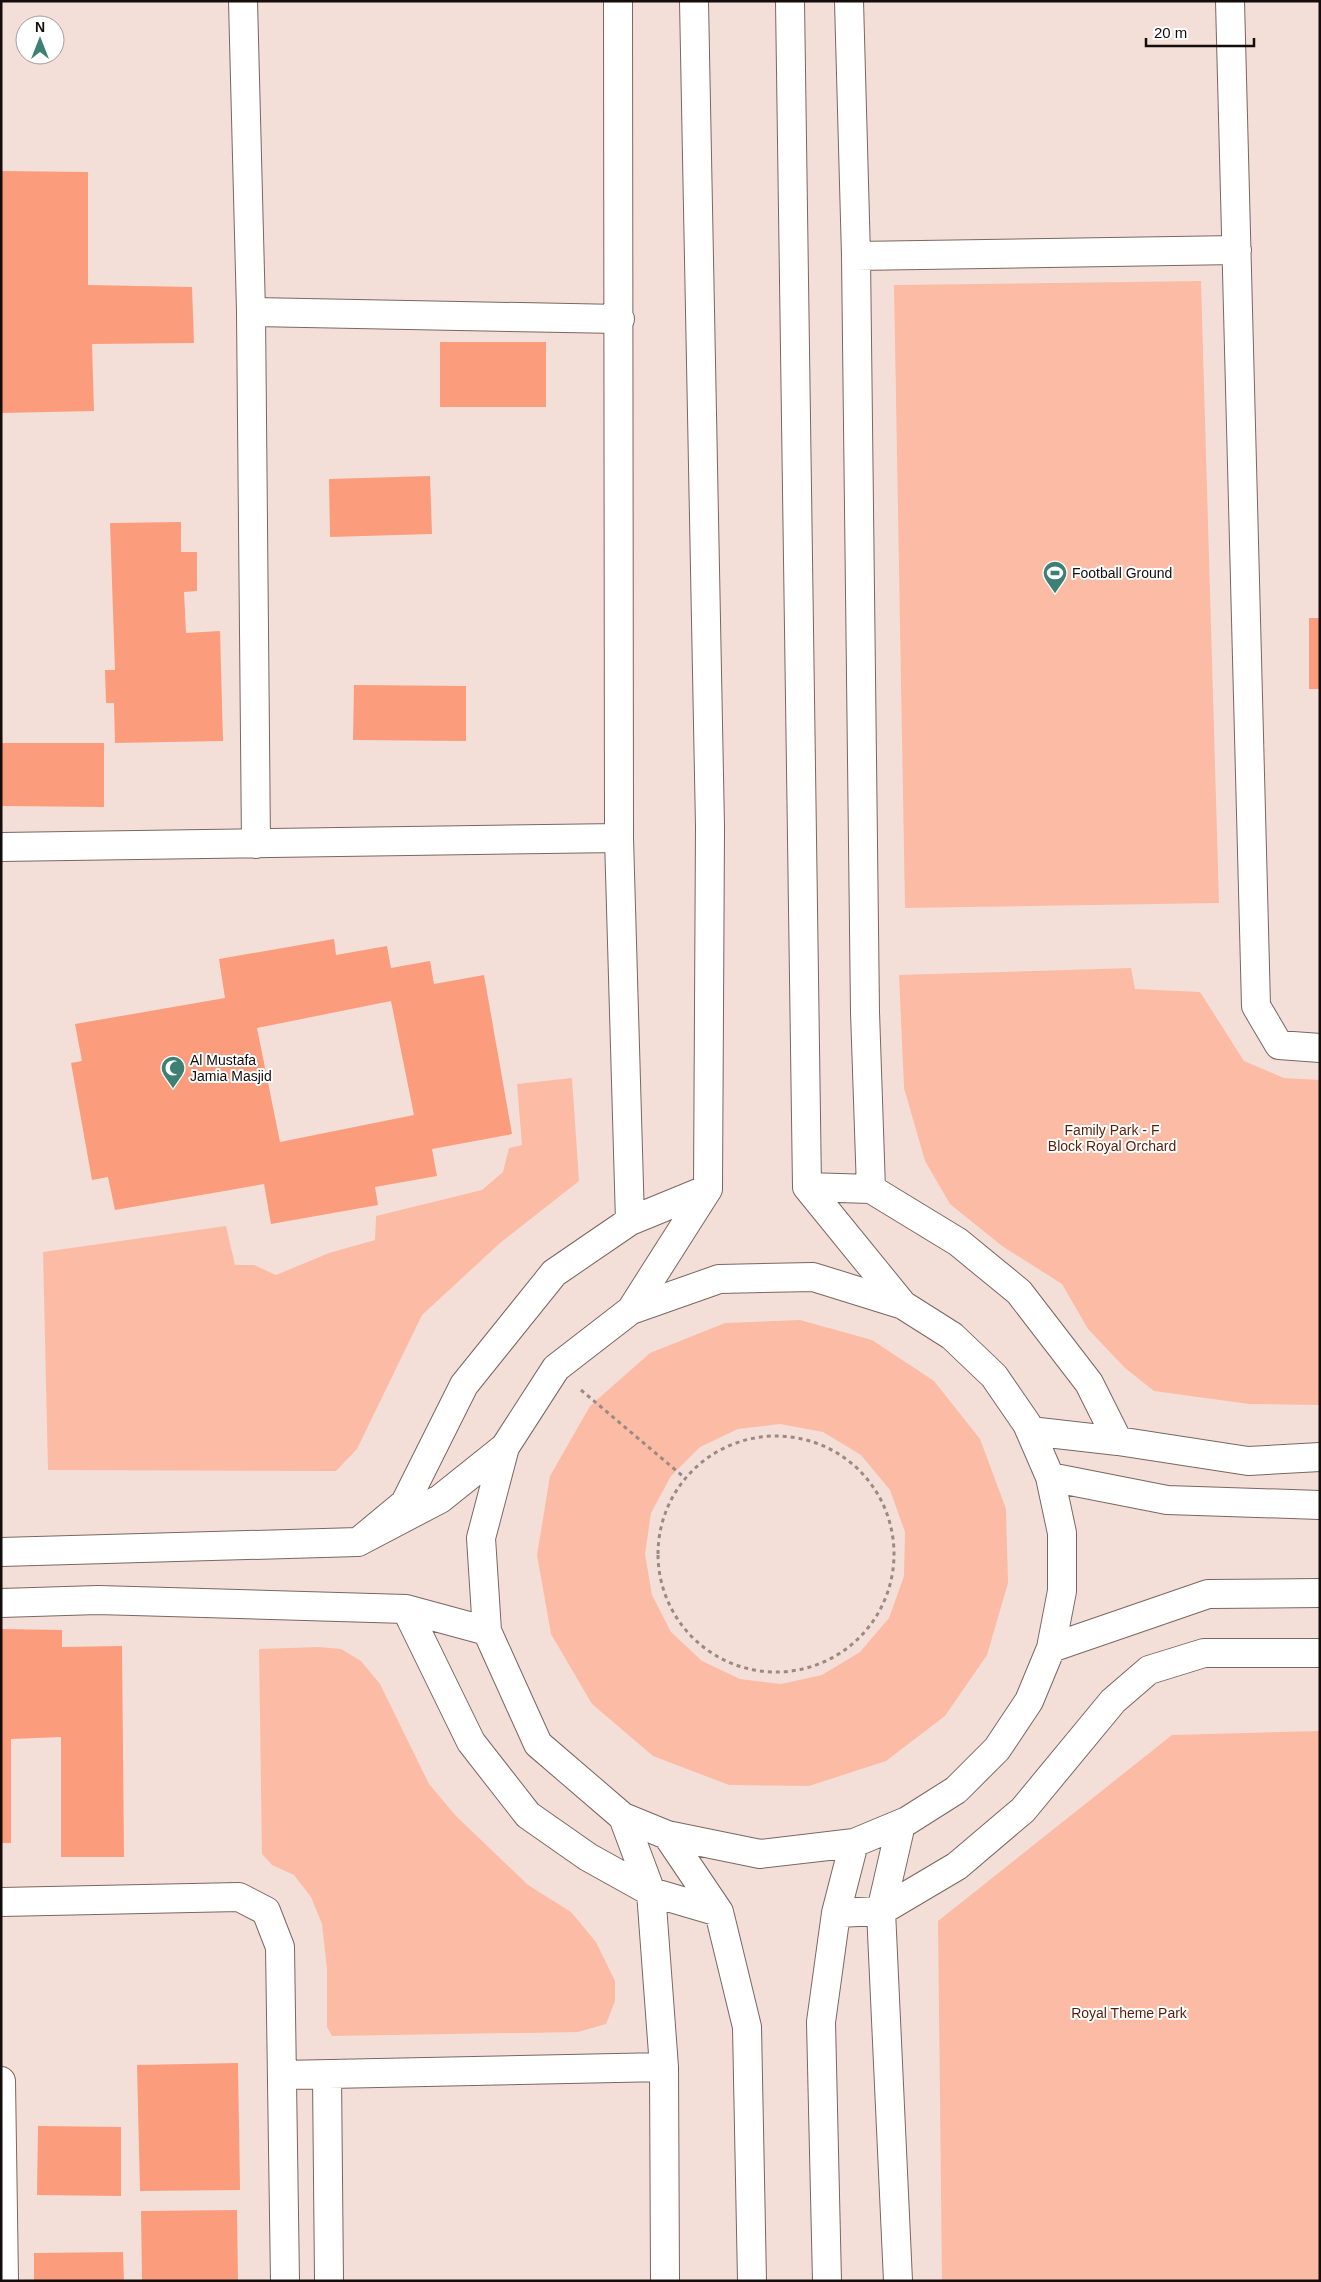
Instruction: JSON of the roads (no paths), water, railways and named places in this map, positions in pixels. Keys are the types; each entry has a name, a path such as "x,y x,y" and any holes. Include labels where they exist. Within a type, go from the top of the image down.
{"street":[{"path":"243,1 251,312 256,844"},
{"path":"618,1 620,319 618,838 630,1221"},
{"path":"630,1310 708,1189 710,827 694,1"},
{"path":"790,1 807,1188 903,1306"},
{"path":"850,1 856,256 865,1012 871,1189"},
{"path":"1230,1 1256,1006 1279,1046 1320,1048"},
{"path":"856,256 1237,250"},
{"path":"251,312 620,319"},
{"path":"1,847 618,838"},
{"path":"807,1188 871,1189 958,1242 1019,1292 1089,1383 1118,1441"},
{"path":"358,1542 405,1503 464,1385 554,1272 630,1221 708,1189"},
{"path":"813,1277 903,1306 952,1336 994,1376 1030,1431 1050,1477 1062,1533 1062,1591 1051,1648 1029,1701 997,1749 956,1790 901,1824 854,1843 760,1854 668,1835 623,1816 538,1744 488,1631 481,1538 505,1447 556,1368 630,1310 719,1278 813,1277"},
{"path":"1030,1431 1118,1441 1248,1461 1320,1457"},
{"path":"1,1552 358,1542 440,1499 505,1447"},
{"path":"1050,1477 1167,1500 1320,1505"},
{"path":"1051,1648 1208,1594 1320,1593"},
{"path":"1,1603 98,1600 406,1609 488,1631"},
{"path":"406,1609 471,1742 528,1815 588,1857 651,1892 720,1912"},
{"path":"836,1913 881,1911 957,1866 1023,1810 1113,1701 1149,1670 1204,1653 1320,1653"},
{"path":"623,1816 651,1892 664,2067 665,2281"},
{"path":"898,2281 881,1911 901,1824"},
{"path":"668,1835 720,1912 746,2027 752,2281"},
{"path":"827,2281 821,2022 836,1913 854,1843"},
{"path":"1,1902 239,1897 266,1911 280,1946 285,2281"},
{"path":"282,2075 664,2067"},
{"path":"327,2075 329,2281"},
{"path":"1,2081 4,2281"}],"place":[{"name":"Football Ground","path":"1055,594"},
{"name":"Al Mustafa Jamia Masjid","path":"173,1089"}],"park label":[{"name":"Family Park - F Block Royal Orchard","path":"1112,1138"},
{"name":"Royal Theme Park","path":"1129,2013"}]}
